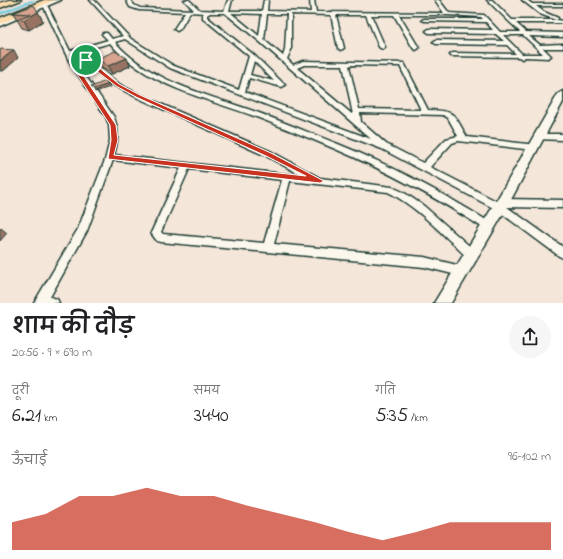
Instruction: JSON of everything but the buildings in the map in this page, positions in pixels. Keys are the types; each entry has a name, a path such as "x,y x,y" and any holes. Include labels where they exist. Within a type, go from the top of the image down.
{"highway":[{"path":"0,6 16,0"},
{"path":"0,21 48,3"}],"street":[{"path":"0,24 58,0"},
{"path":"92,0 130,59 146,70 183,87 380,165 422,185 495,215 563,204"},
{"path":"128,0 135,8 208,12 480,15 522,57"},
{"path":"186,0 199,11"},
{"path":"226,12 230,0"},
{"path":"261,40 266,0"},
{"path":"312,0 314,13"},
{"path":"437,0 448,14"},
{"path":"453,55 522,57 548,56 489,0"},
{"path":"524,0 542,13 557,17 563,21"},
{"path":"48,3 72,62 113,125 114,140 110,157 82,231 41,302 53,303"},
{"path":"530,5 563,5"},
{"path":"177,29 188,11"},
{"path":"208,12 205,14 205,17 252,56 282,85 247,76"},
{"path":"226,12 358,122 385,147"},
{"path":"284,60 288,50 289,13"},
{"path":"333,13 341,48"},
{"path":"368,13 382,47"},
{"path":"395,14 416,48"},
{"path":"424,20 487,21"},
{"path":"510,21 563,21"},
{"path":"429,31 563,35"},
{"path":"104,34 135,45 172,67 385,147 425,167 495,215 563,253"},
{"path":"68,53 118,39"},
{"path":"436,42 508,44"},
{"path":"538,47 563,46"},
{"path":"241,93 252,56"},
{"path":"72,62 86,60 117,85 138,96 269,154 320,181"},
{"path":"293,67 303,63 402,64 425,112"},
{"path":"347,64 358,122"},
{"path":"442,303 495,215 563,94"},
{"path":"356,111 444,113 451,116 463,137"},
{"path":"425,167 449,141 463,137 533,147"},
{"path":"539,137 563,137"},
{"path":"110,157 389,189 400,193 471,254"},
{"path":"186,166 157,230 156,233 158,236 424,262 461,271"},
{"path":"268,247 287,177"}],"waterway":[{"path":"0,14 35,0"}],"route":[{"path":"86,60 117,85 138,96 269,154 320,181 110,157 114,140 113,125 110,117 72,62 86,60"}]}
